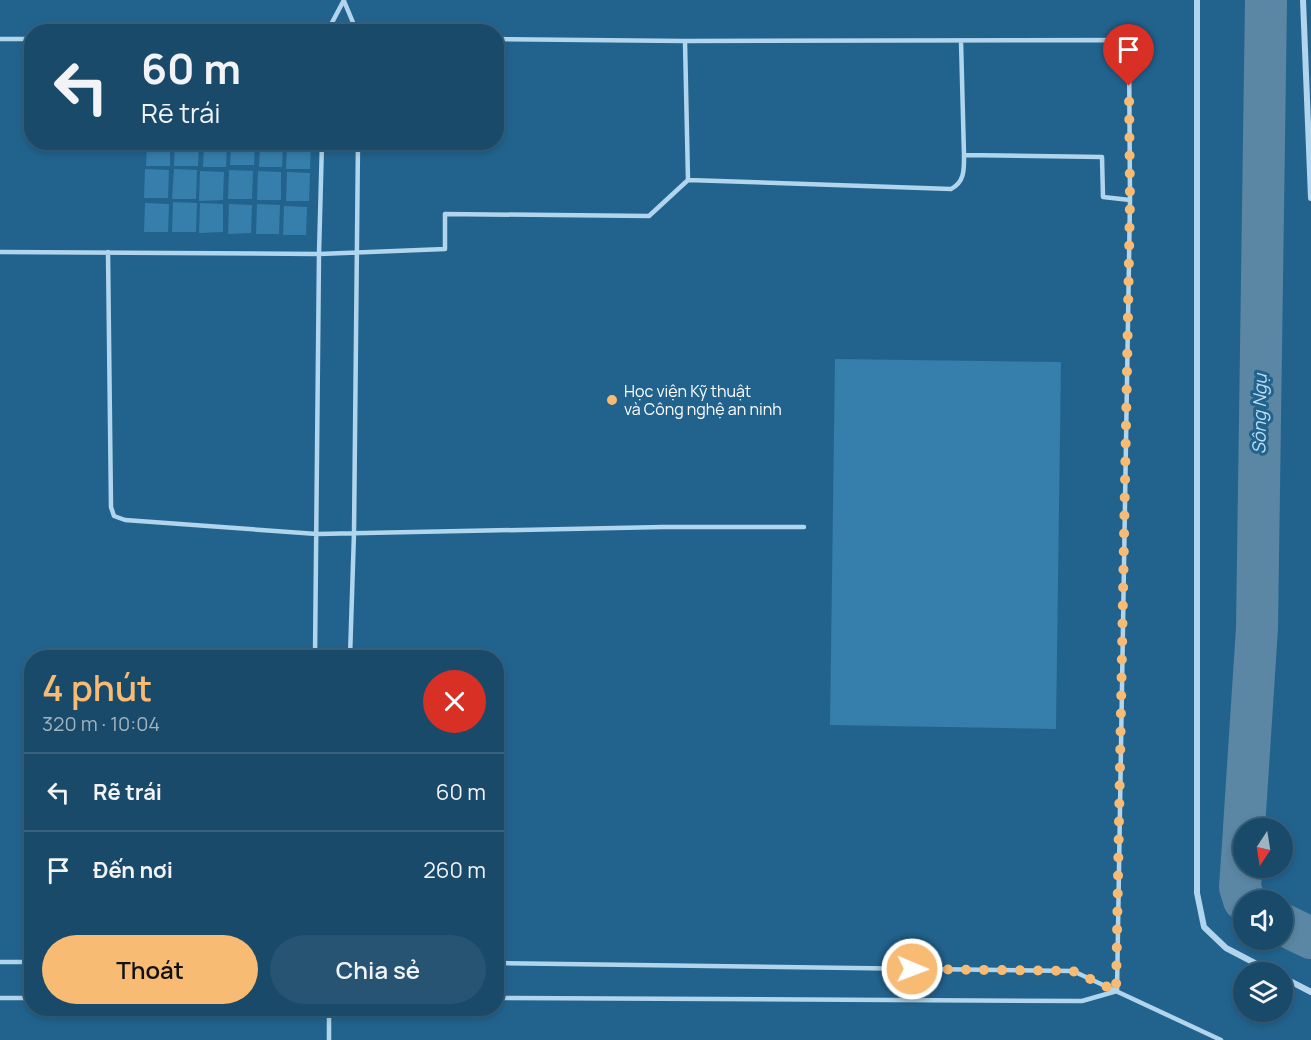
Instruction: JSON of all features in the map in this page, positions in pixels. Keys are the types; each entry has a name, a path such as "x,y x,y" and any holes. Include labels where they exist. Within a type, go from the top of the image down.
{"street":[{"path":"1197,0 1197,893 1204,927 1226,948 1253,962"},
{"path":"1303,0 1311,198"},
{"path":"1293,983 1311,992"}],"lane":[{"path":"331,24 344,0"},
{"path":"344,0 354,24"},
{"path":"0,39 24,39"},
{"path":"504,39 1129,40 1130,200 1116,991"},
{"path":"685,41 688,180"},
{"path":"0,252 319,254 445,249 445,214 649,216 688,180 951,189 958,185 962,177 964,154 961,41"},
{"path":"315,650 322,150"},
{"path":"350,650 354,533 358,150"},
{"path":"964,154 1102,157 1102,198 1130,200"},
{"path":"108,252 111,507 114,516 125,520 317,534 663,527 804,527"},
{"path":"0,962 24,962"},
{"path":"504,963 1073,971 1221,1040"},
{"path":"504,998 1082,1001 1116,991"},
{"path":"0,998 24,998"},
{"path":"329,1016 329,1040"}],"shaded area":[{"path":"147,150 170,150 170,166 146,166"},
{"path":"175,150 199,150 198,166 174,166"},
{"path":"204,150 227,150 226,167 203,167"},
{"path":"231,150 255,150 254,165 230,165"},
{"path":"260,150 283,150 282,167 259,167"},
{"path":"287,150 311,150 310,169 286,169"},
{"path":"145,169 169,170 168,198 144,198"},
{"path":"174,169 197,170 196,199 172,199"},
{"path":"229,170 253,171 252,199 228,199"},
{"path":"200,171 224,172 223,200 199,201"},
{"path":"258,171 281,172 281,200 257,200"},
{"path":"287,172 310,173 309,201 286,201"},
{"path":"173,202 197,203 196,232 172,232"},
{"path":"145,203 169,204 168,232 144,232"},
{"path":"200,203 223,204 223,232 199,233"},
{"path":"229,204 252,205 251,233 228,234"},
{"path":"257,204 280,205 279,234 256,234"},
{"path":"284,206 307,207 306,235 283,235"},
{"path":"835,359 1061,362 1056,729 830,725"}],"waterway":[{"name":"Sông Ngụ","path":"1245,818 1257,628 1266,0"},
{"name":"Sông Ngụ","path":"1241,878 1241,890"},
{"name":"Sông Ngụ","path":"1293,929 1311,938"}],"place":[{"name":"Học viện Kỹ thuật và Công nghệ an ninh","path":"612,400"}],"route":[{"path":"912,969 1073,971 1116,991 1130,200 1129,86"}]}
